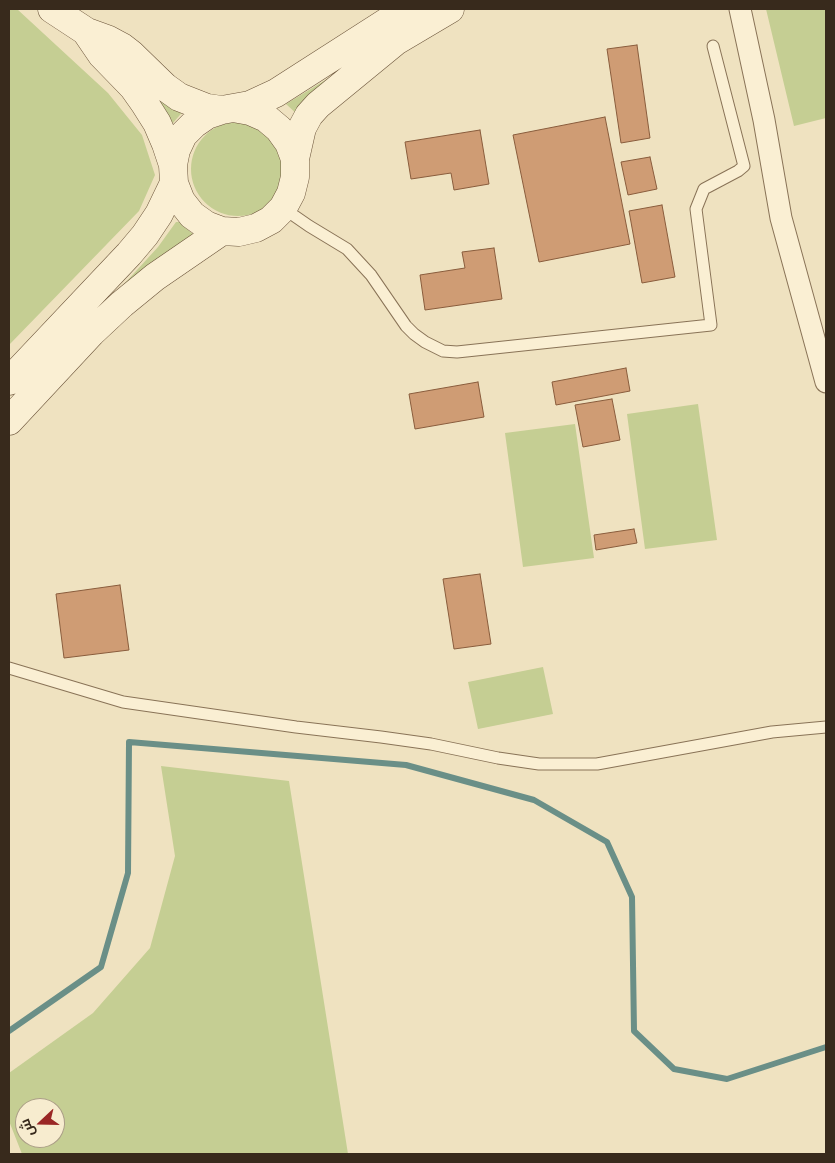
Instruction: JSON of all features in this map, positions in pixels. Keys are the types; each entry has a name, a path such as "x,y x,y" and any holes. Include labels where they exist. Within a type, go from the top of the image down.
{"street":[{"path":"52,9 86,32 122,47 164,87 179,97 207,108 250,111 266,118 279,129 289,143 295,159"},
{"path":"9,381 140,241 159,214 174,174 176,150 184,135 194,124 207,115 250,105 276,93 407,9"},
{"path":"86,32 102,55 132,87 157,123 166,144 181,200 192,215 206,225 222,230 239,232 256,228 270,220 283,208 291,193 295,177 295,159 302,128 309,115 318,105 396,41 450,9"},
{"path":"740,9 764,120 781,218 826,382"},
{"path":"9,421 91,332 122,304 162,272 222,230"}],"lane":[{"path":"283,208 347,249 371,275 406,326 425,342 443,350 458,352 711,325 696,209 704,189 744,166 713,46"},
{"path":"9,668 123,702 431,744 498,758 539,764 597,764 772,732 826,727"}],"green space":[{"path":"9,9 17,9 108,93 142,135 155,175 139,211 9,345"},
{"path":"766,9 826,9 826,118 794,126"},
{"path":"139,75 186,108 173,123 166,115"},
{"path":"332,76 299,116 286,104"},
{"path":"238,122 256,125 271,136 282,151 285,169 282,187 271,202 256,213 238,216 220,213 205,202 194,187 191,169 194,151 205,136 220,125"},
{"path":"176,222 179,222 194,235 115,294 158,247"},
{"path":"698,404 717,540 645,549 627,414"},
{"path":"575,424 594,558 523,567 505,433"},
{"path":"543,667 553,714 478,729 468,682"},
{"path":"161,766 289,781 348,1154 22,1154 20,1148 65,1148 65,1098 15,1098 15,1136 9,1121 9,1073 93,1013 150,948 175,856"}],"building":[{"path":"637,45 650,138 621,143 607,49"},
{"path":"605,117 630,244 539,262 513,135"},
{"path":"480,130 489,184 454,190 451,173 411,179 405,142"},
{"path":"650,157 657,189 628,195 621,162"},
{"path":"662,205 675,277 642,283 629,211"},
{"path":"494,248 502,299 425,310 420,275 465,268 462,252"},
{"path":"626,368 630,391 556,405 552,382"},
{"path":"478,382 484,417 415,429 409,394"},
{"path":"612,399 620,440 583,447 575,405"},
{"path":"634,529 637,543 596,550 594,535"},
{"path":"480,574 491,644 454,649 443,579"},
{"path":"120,585 129,650 64,658 56,594"}],"waterway":[{"path":"9,1031 101,967 128,873 129,742 406,765 534,800 607,842 632,897 634,1031 674,1069 727,1079 826,1047"}]}
